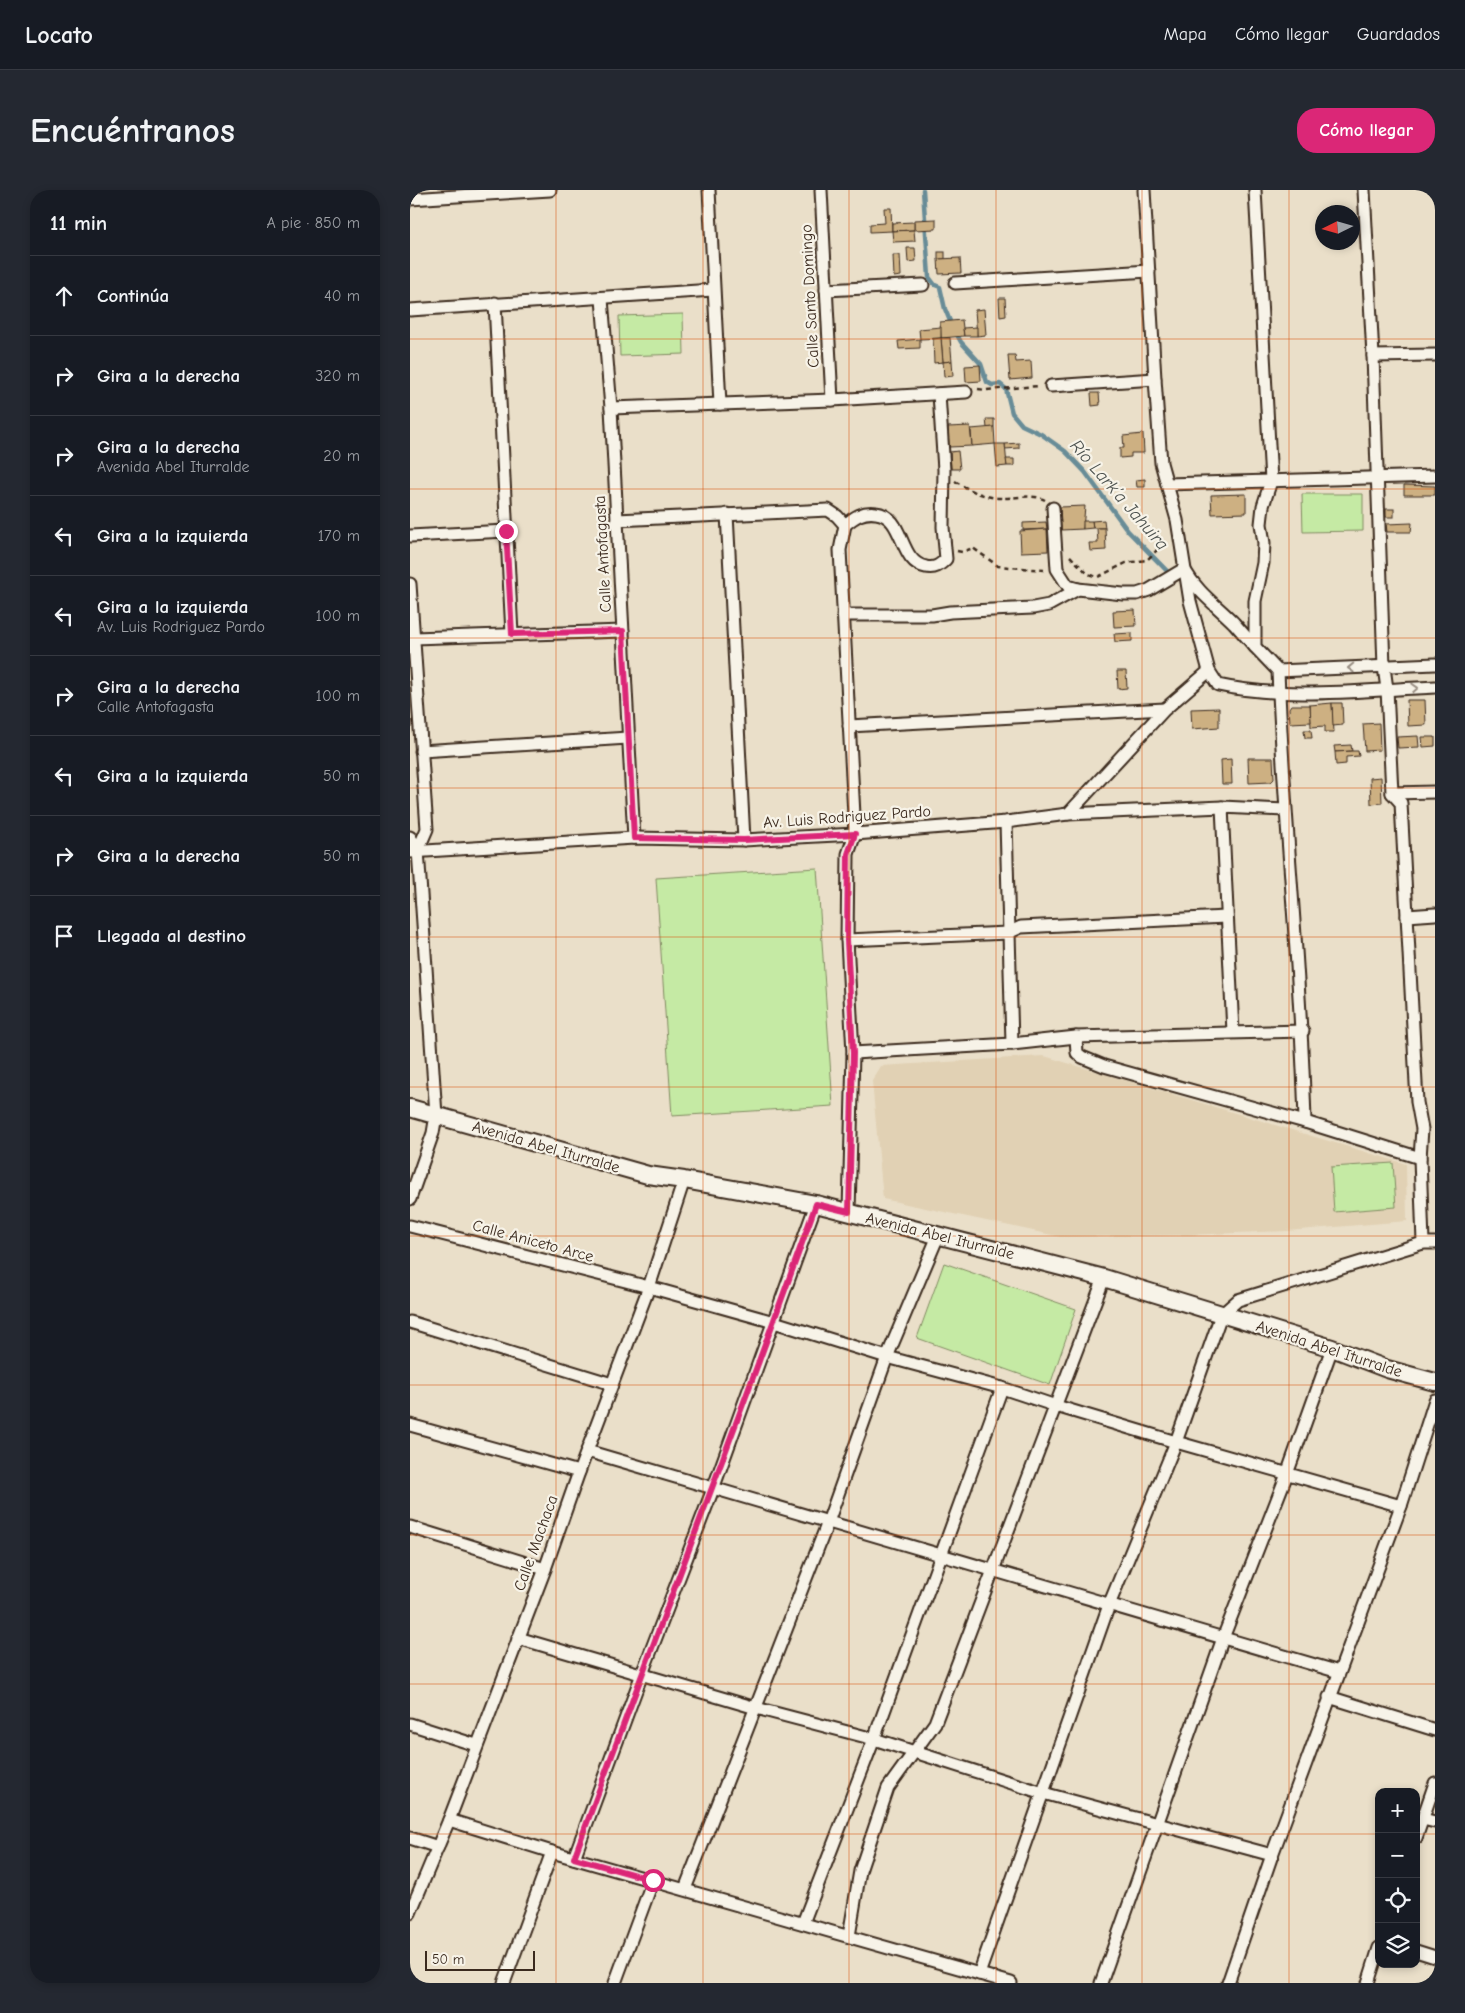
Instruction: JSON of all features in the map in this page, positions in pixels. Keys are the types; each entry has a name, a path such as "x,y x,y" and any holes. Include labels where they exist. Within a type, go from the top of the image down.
{"street":[{"path":"410,199 550,190"},
{"path":"710,190 713,290 720,404"},
{"name":"Calle Santo Domingo","path":"821,190 832,400"},
{"path":"1144,190 1161,463 1177,520 1190,601 1209,671 1218,685 1240,690 1279,693 1435,687"},
{"path":"1255,190 1271,481 1263,506 1261,524 1264,543 1263,564 1255,601 1255,647"},
{"path":"1364,190 1373,356 1384,667 1387,689 1392,793 1400,802 1417,1102 1422,1130 1420,1158 1422,1244"},
{"path":"955,283 1149,271"},
{"path":"826,290 922,285"},
{"path":"410,310 495,303 602,299 713,290"},
{"name":"Calle Antofagasta","path":"602,299 611,408 634,838"},
{"path":"495,303 512,634"},
{"path":"1373,356 1435,355"},
{"path":"1051,386 1155,379"},
{"path":"611,408 832,400 966,392"},
{"path":"849,1212 853,1053 847,940 848,854 855,834 840,550 845,526 851,519 868,512 883,514 889,518 898,530 905,548 915,562 923,567 934,568 940,566 946,559 942,528 944,470 939,394"},
{"path":"1167,484 1435,476"},
{"path":"1053,508 1057,569 1068,586 1078,589 1137,594 1166,582 1184,569"},
{"path":"617,520 828,510 838,516 845,526"},
{"path":"727,514 744,840"},
{"path":"410,536 506,531"},
{"path":"1184,569 1192,582 1207,599 1234,623 1278,671 1285,810 1303,1031 1305,1122"},
{"path":"410,584 427,829 414,851"},
{"path":"843,615 932,616 950,612 1014,610 1049,605 1078,589"},
{"path":"414,638 623,631"},
{"path":"1278,671 1435,664"},
{"path":"1068,814 1165,709 1209,671"},
{"path":"850,726 1165,709"},
{"path":"421,751 628,738"},
{"path":"1392,793 1435,792"},
{"path":"1222,807 1233,1032"},
{"name":"Av. Luis Rodriguez Pardo","path":"414,851 634,838 744,840 855,834 1006,822 1068,814 1222,807 1285,810"},
{"path":"1006,822 1012,1044"},
{"path":"410,837 414,851 436,1116 433,1133 410,1199"},
{"path":"1407,916 1435,914"},
{"path":"847,940 1008,933 1020,927 1226,917"},
{"path":"853,1053 1012,1044 1076,1037 1303,1031"},
{"path":"1076,1037 1077,1053 1104,1066 1305,1122 1420,1158"},
{"name":"Avenida Abel Iturralde","path":"410,1108 648,1175 816,1204 1104,1278 1332,1348 1387,1369 1435,1382"},
{"name":"Calle Machaca","path":"410,1913 449,1820 476,1745 545,1569 579,1472 649,1287 684,1180"},
{"path":"574,1858 713,1489 816,1204"},
{"name":"Calle Aniceto Arce","path":"410,1226 649,1287 774,1322 887,1357 1002,1388 1176,1442 1401,1506"},
{"path":"685,1889 828,1522 887,1357 938,1236"},
{"path":"979,1974 1109,1605 1176,1442 1221,1315 1238,1300 1422,1244 1435,1243"},
{"path":"849,1936 860,1871 888,1788 936,1723 1104,1278"},
{"path":"410,1322 612,1384"},
{"path":"1101,1983 1223,1638 1287,1474 1332,1348"},
{"path":"803,1923 874,1739 1002,1388"},
{"path":"1228,1983 1272,1855 1401,1506 1435,1400"},
{"path":"410,1425 579,1472"},
{"path":"587,1451 1339,1672"},
{"path":"410,1527 545,1569"},
{"path":"518,1638 756,1708 874,1739 1043,1793 1272,1855"},
{"path":"1330,1698 1435,1730"},
{"path":"410,1724 476,1745"},
{"path":"1418,1833 1435,1783"},
{"path":"1423,1819 1435,1822"},
{"path":"449,1820 552,1852 1011,1983"},
{"path":"410,1838 438,1847"},
{"path":"504,1983 552,1852"},
{"path":"615,1983 653,1880"},
{"path":"1420,1952 1435,1957"},
{"path":"1368,1983 1375,1961"}],"path":[{"path":"966,392 981,388 986,390 1051,386"},
{"path":"944,470 959,484 985,496 998,498 1034,496 1043,498 1053,508"},
{"path":"945,547 962,552 973,548 990,561 1006,568 1032,568 1060,576"},
{"path":"1066,549 1069,556 1079,566 1088,574 1098,578 1126,563 1146,560 1158,549"}],"shaded area":[{"path":"1044,1056 1406,1164 1407,1221 1287,1231 1061,1237 883,1199 872,1081 881,1066"}],"green space":[{"path":"683,314 684,354 620,356 619,316"},
{"path":"1302,494 1363,494 1363,531 1303,532"},
{"path":"817,868 833,1106 672,1116 656,878"},
{"path":"1393,1163 1396,1207 1334,1212 1331,1167"},
{"path":"944,1263 1076,1309 1050,1385 917,1338"}],"building":[{"path":"884,208 891,208 892,231 870,232 870,224 885,223"},
{"path":"936,219 936,229 914,230 914,220"},
{"path":"914,222 914,230 892,231 892,223"},
{"path":"914,230 915,241 893,242 892,231"},
{"path":"907,248 915,248 916,261 908,262"},
{"path":"938,252 945,252 945,259 938,259"},
{"path":"893,255 900,255 901,276 894,277"},
{"path":"960,258 961,273 939,274 938,259"},
{"path":"999,298 1005,298 1006,316 1000,317"},
{"path":"984,309 986,335 977,336 975,310"},
{"path":"962,320 964,336 941,338 940,322"},
{"path":"941,327 941,338 920,339 919,329"},
{"path":"977,327 977,336 964,336 963,328"},
{"path":"941,338 950,338 952,361 943,362"},
{"path":"941,338 943,362 934,363 933,339"},
{"path":"920,339 920,348 899,349 898,341"},
{"path":"1008,355 1015,355 1016,362 1031,361 1032,378 1010,380"},
{"path":"952,361 953,376 944,377 943,362"},
{"path":"980,365 981,381 966,382 965,366"},
{"path":"1091,393 1099,393 1100,405 1092,406"},
{"path":"986,419 994,419 994,427 987,428"},
{"path":"970,426 972,446 949,447 948,427"},
{"path":"994,427 995,444 972,446 971,429"},
{"path":"1143,434 1144,453 1131,453 1131,457 1120,458 1120,448 1124,448 1123,436"},
{"path":"1019,443 1019,448 1005,449 1005,444"},
{"path":"995,444 1005,444 1007,466 997,467"},
{"path":"958,451 960,469 951,469 950,452"},
{"path":"1006,459 1014,459 1014,466 1007,466"},
{"path":"1145,479 1145,487 1137,487 1136,480"},
{"path":"1404,485 1435,486 1435,495 1404,495"},
{"path":"1246,494 1246,513 1212,514 1211,495"},
{"path":"1085,506 1083,529 1061,530 1060,507"},
{"path":"1386,509 1394,509 1394,517 1386,517"},
{"path":"1104,520 1105,528 1093,528 1092,521"},
{"path":"1083,521 1092,521 1093,528 1083,529"},
{"path":"1046,522 1047,529 1023,530 1023,523"},
{"path":"1412,523 1411,532 1387,532 1386,524"},
{"path":"1097,528 1105,528 1106,550 1090,551 1089,543 1098,543"},
{"path":"1047,529 1048,551 1021,552 1020,531"},
{"path":"1135,610 1136,626 1114,627 1113,611"},
{"path":"1132,633 1132,641 1115,642 1114,634"},
{"path":"1117,671 1126,671 1127,688 1118,689"},
{"path":"1407,700 1425,700 1426,725 1408,726"},
{"path":"1332,703 1334,732 1325,732 1325,726 1311,727 1310,705"},
{"path":"1332,703 1342,703 1343,725 1333,726"},
{"path":"1291,705 1310,705 1311,722 1290,723 1289,708"},
{"path":"1219,708 1219,727 1192,729 1191,709"},
{"path":"1379,723 1380,750 1365,751 1363,724"},
{"path":"1304,730 1311,730 1312,738 1305,738"},
{"path":"1418,736 1419,747 1398,748 1397,737"},
{"path":"1422,737 1435,737 1435,746 1423,747"},
{"path":"1351,745 1352,751 1335,752 1334,746"},
{"path":"1358,751 1359,756 1346,757 1346,764 1336,765 1335,752"},
{"path":"1248,758 1273,758 1274,779 1271,782 1249,783"},
{"path":"1231,759 1232,784 1222,784 1221,760"},
{"path":"1381,777 1382,803 1371,804 1370,778"}],"waterway":[{"name":"Río Lark’a Jahuira","path":"923,190 929,277 935,285 940,287 945,309 952,326"},
{"name":"Río Lark’a Jahuira","path":"956,333 961,342 981,364 987,382 992,385 1000,384 1006,389 1012,413 1022,425 1041,434 1065,451 1085,472 1128,531 1168,572"}],"route":[{"path":"506,531 512,634 623,631 634,838 744,840 855,834 848,854 847,940 853,1053 849,1212 816,1204 713,1489 574,1858 653,1880"}]}
